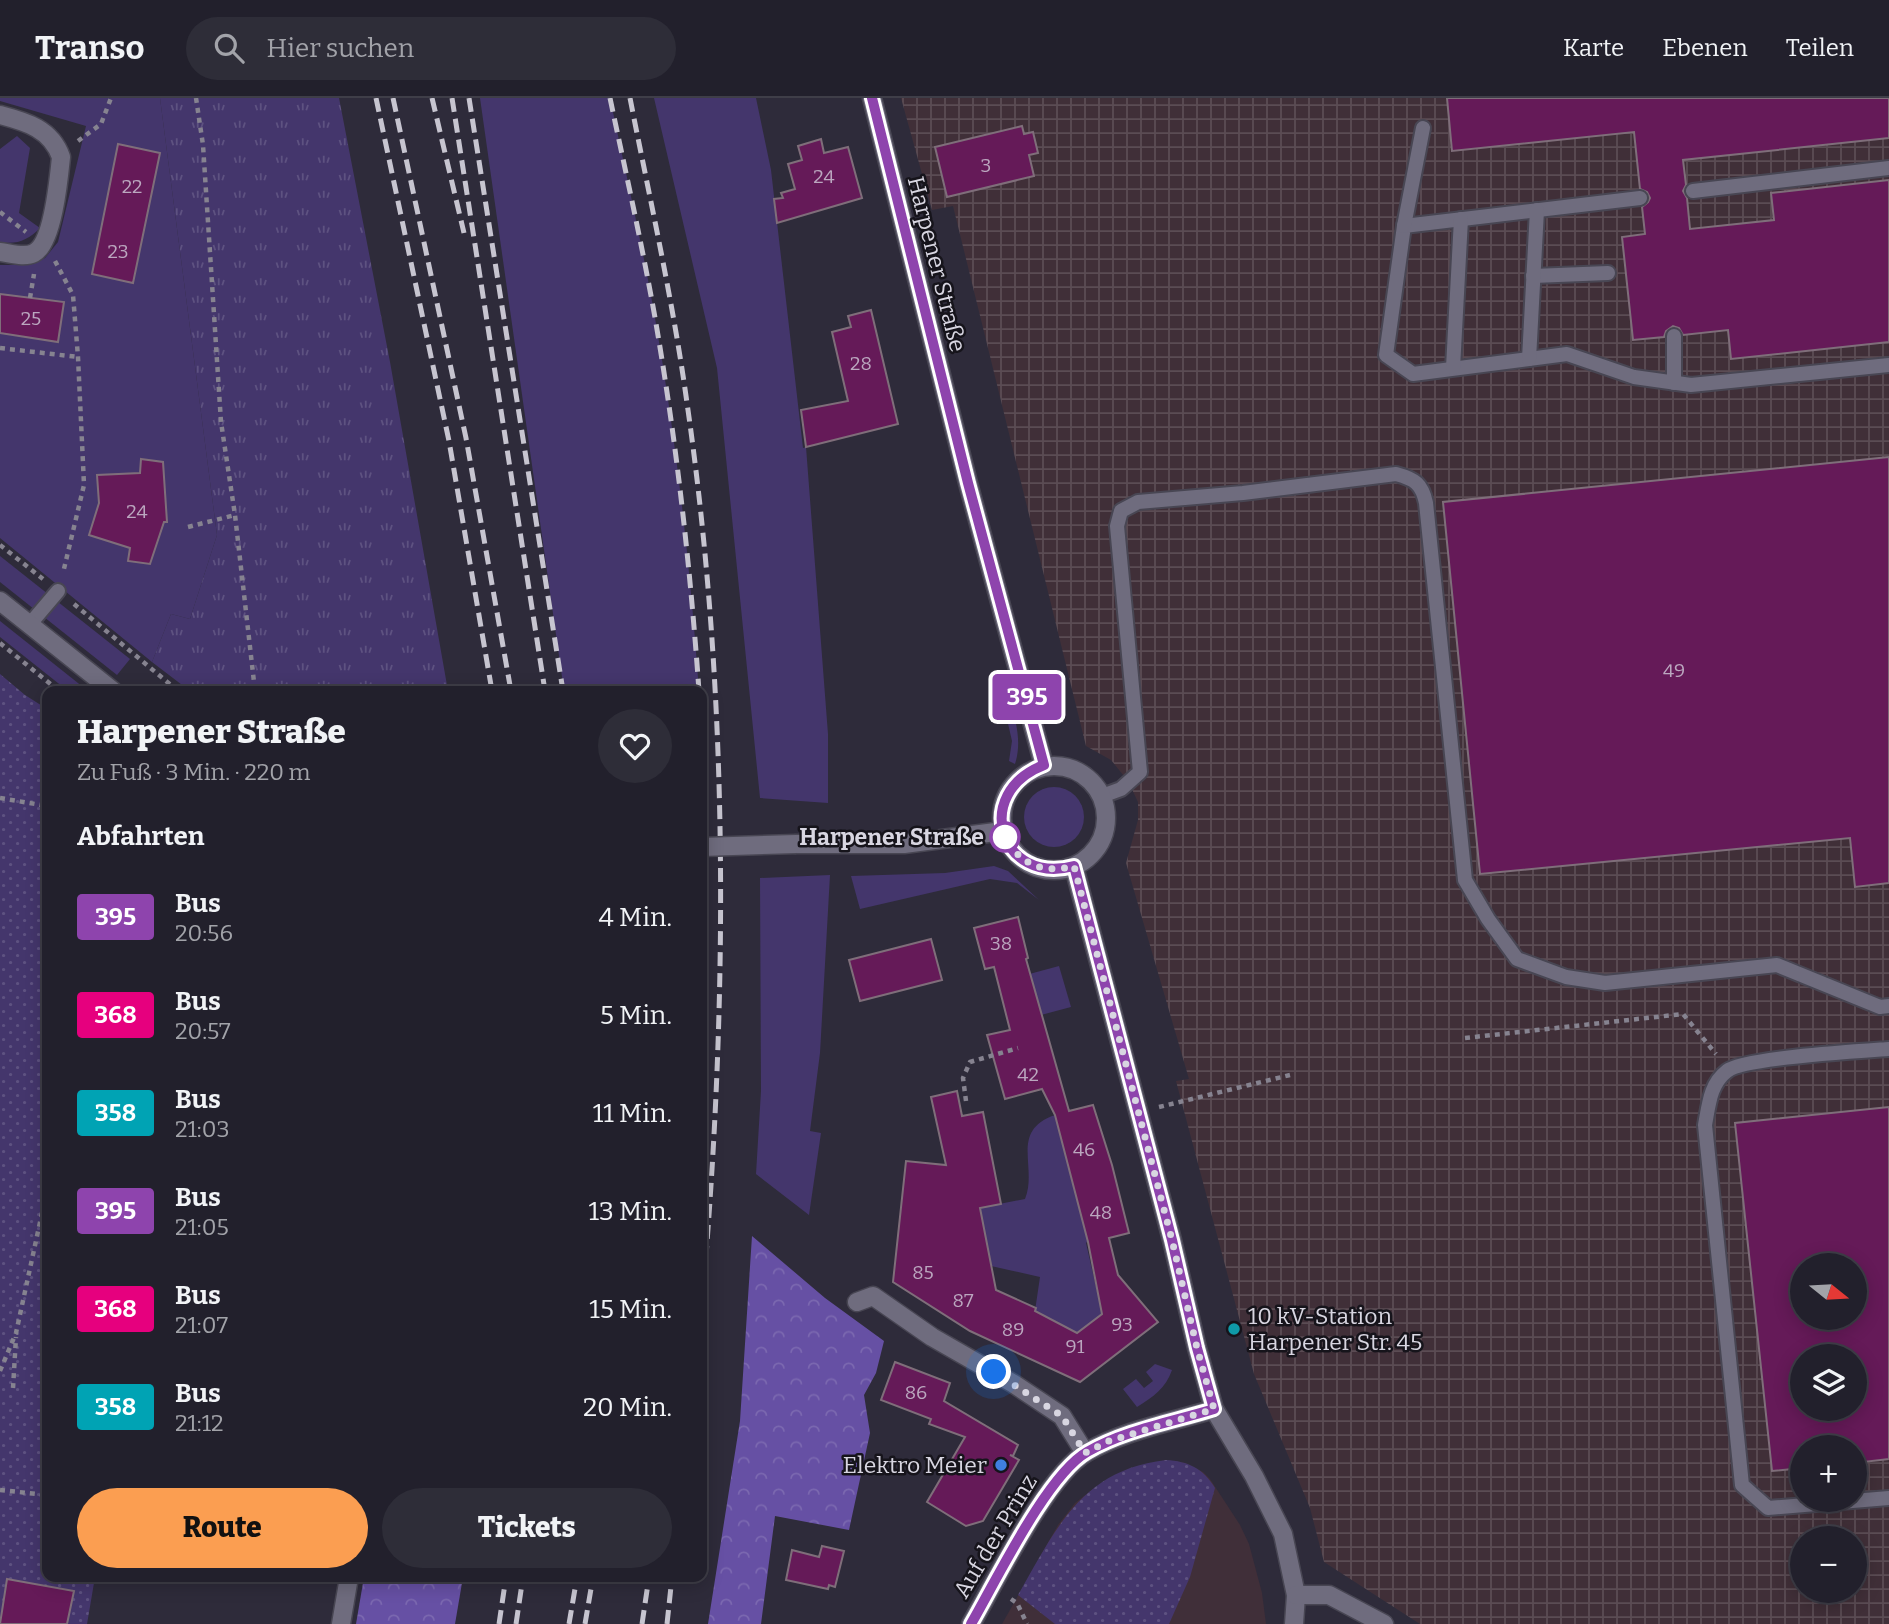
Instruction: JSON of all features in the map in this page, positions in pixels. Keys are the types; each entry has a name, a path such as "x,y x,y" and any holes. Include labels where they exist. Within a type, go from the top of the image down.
{"street":[{"name":"Harpener Straße","path":"872,98 964,470 1044,765"},
{"path":"0,115 23,121 49,135 59,151 60,170 48,234 41,246 34,253 24,255 0,252"},
{"path":"0,601 107,686"},
{"path":"1044,765 1063,766 1079,771 1092,781 1102,796 1107,812 1105,829 1099,844 1089,857 1074,866 1060,870 1031,865 1017,856 1008,843 1003,831 1001,813 1015,782 1029,771 1044,765"},
{"path":"707,847 904,844 1003,831"},
{"path":"1074,866 1214,1409 1254,1476 1283,1534 1296,1595 1294,1624"},
{"path":"857,1302 873,1296 932,1337 1014,1384 1062,1416 1085,1453"},
{"name":"Auf der Prinz","path":"971,1624 1040,1505 1065,1471 1085,1453 1109,1441 1214,1409"},
{"path":"341,1624 348,1582"},
{"path":"1296,1595 1329,1595 1384,1624"}],"lane":[{"path":"1423,128 1404,226 1386,355 1413,374 1567,354 1634,377 1691,385 1889,365"},
{"path":"1693,191 1889,168"},
{"path":"1404,226 1640,198"},
{"path":"1530,359 1537,210"},
{"path":"1452,368 1461,219"},
{"path":"1533,276 1608,273"},
{"path":"1674,336 1674,383"},
{"path":"1102,796 1121,789 1140,772 1117,526 1121,511 1138,502 1243,493 1396,474 1413,478 1422,488 1426,503 1465,880 1488,919 1517,959 1566,977 1605,983 1777,965 1880,1007 1889,1006"},
{"path":"30,624 58,591"},
{"path":"1889,1049 1753,1062 1728,1069 1712,1088 1705,1125 1742,1485 1768,1508 1889,1498"}],"path":[{"path":"59,151 96,130 111,98"},
{"path":"196,98 203,145 221,422 235,515 254,686"},
{"path":"0,212 53,257 73,295 84,485 58,591"},
{"path":"0,348 78,357"},
{"path":"188,527 235,515"},
{"path":"0,545 172,686"},
{"path":"0,643 53,686"},
{"path":"0,798 42,805"},
{"path":"1465,1038 1683,1013 1728,1069"},
{"path":"966,1101 963,1078 970,1062 1018,1048"},
{"path":"1138,1112 1290,1075"},
{"path":"13,1388 16,1333 42,1213"},
{"path":"0,1371 16,1333"},
{"path":"0,1490 42,1494"},
{"path":"992,1587 1017,1603 1027,1624"}],"shaded area":[{"path":"901,98 1889,98 1889,1624 1420,1624 1324,1562 1310,1508 1254,1374 1176,1081 1189,1079 1126,863 1138,820 1138,802 1128,781 1111,760 1086,746 953,206 932,210"},
{"path":"1166,1460 1185,1463 1203,1472 1240,1525 1249,1544 1262,1593 1266,1624 1002,1624 1058,1525 1075,1503 1128,1469"}],"green space":[{"path":"0,98 160,98 217,535 190,619 171,614 152,662 0,538 0,265 30,265 45,258 58,242 86,126 0,101"},
{"path":"160,98 339,98 390,362 447,686 183,686 152,662 171,614 190,619 217,535"},
{"path":"480,98 610,98 649,285 676,453 699,686 563,686"},
{"path":"654,98 756,98 771,170 803,448 806,447 828,734 828,803 760,798 717,368"},
{"path":"17,136 30,148 19,213 40,228 22,241 0,242 0,149"},
{"path":"0,556 130,659 117,675 0,582"},
{"path":"0,621 82,686 62,686 0,637"},
{"path":"0,674 42,706 42,1582 94,1582 87,1624 0,1624"},
{"path":"1008,691 1018,737 1015,764 1009,761 1012,741 1001,693"},
{"path":"1054,787 1071,792 1079,800 1084,817 1079,834 1071,842 1054,847 1037,842 1029,834 1024,817 1029,800 1037,792"},
{"path":"994,866 1008,871 1039,900 1017,883 990,879 860,909 851,876 945,873"},
{"path":"830,875 820,1053 810,1131 821,1133 809,1215 756,1174 761,1091 760,878"},
{"path":"1059,966 1071,1007 1041,1015 1022,976"},
{"path":"1055,1115 1088,1241 1086,1243 1097,1291 1132,1291 1072,1337 1057,1322 1035,1311 1040,1277 991,1266 979,1208 1025,1199 1029,1175 1029,1140 1033,1130 1041,1122"},
{"path":"752,1236 825,1298 884,1341 876,1373 864,1395 870,1433 849,1530 775,1516 761,1624 708,1624 740,1421"},
{"path":"1155,1364 1172,1370 1158,1392 1137,1407 1123,1389 1136,1379 1144,1388 1153,1381 1146,1372"},
{"path":"1166,1460 1195,1467 1215,1488 1190,1577 1169,1624 1055,1624 1018,1595 1045,1547 1074,1506 1112,1476 1137,1466"},
{"path":"363,1582 462,1582 455,1624 356,1624"}],"building":[{"path":"1447,98 1889,98 1889,138 1683,160 1686,185 1683,191 1687,198 1690,229 1774,220 1771,193 1889,180 1889,342 1731,359 1728,330 1683,335 1679,328 1673,326 1666,331 1664,337 1633,340 1622,237 1645,234 1642,207 1650,198 1647,192 1640,189 1634,132 1452,151"},
{"path":"1022,126 1024,134 1033,132 1038,153 1029,155 1034,176 947,197 935,147"},
{"path":"821,139 824,153 848,147 862,198 777,223 774,199 783,198 781,193 795,189 788,164 802,160 798,146"},
{"path":"118,144 160,153 133,283 92,274"},
{"path":"0,294 64,302 58,342 0,333"},
{"path":"871,310 898,424 806,447 801,410 848,401 832,332 851,327 848,316"},
{"path":"1889,457 1889,883 1855,887 1850,838 1480,874 1443,502"},
{"path":"141,459 163,462 167,522 164,522 150,564 128,561 130,548 89,535 99,503 97,475 140,473"},
{"path":"1018,917 1028,958 1026,959 1069,1111 1093,1105 1112,1165 1129,1233 1109,1238 1118,1275 1158,1322 1080,1382 970,1331 893,1282 906,1161 946,1165 931,1097 957,1091 962,1116 983,1112 1001,1204 980,1208 996,1290 1036,1308 1035,1311 1077,1333 1102,1314 1088,1242 1055,1115 1042,1089 1005,1099 987,1035 1010,1030 994,967 985,969 974,928"},
{"path":"931,939 942,980 860,1001 849,960"},
{"path":"1889,1107 1889,1459 1867,1462 1867,1435 1790,1435 1790,1469 1772,1471 1735,1123"},
{"path":"895,1362 950,1383 944,1401 1018,1445 1013,1456 1010,1455 1019,1460 983,1521 966,1526 927,1502 965,1437 929,1424 931,1419 881,1400"},
{"path":"822,1546 844,1551 835,1587 829,1585 828,1589 786,1580 792,1550 819,1557"},
{"path":"7,1579 74,1591 67,1624 0,1624"}],"railway":[{"path":"376,98 449,441 491,686"},
{"path":"393,98 466,438 510,686"},
{"path":"432,98 464,233"},
{"path":"452,98 544,686"},
{"path":"469,98 562,686"},
{"path":"610,98 662,359 687,548 699,686"},
{"path":"630,98 668,289 687,403 711,627 717,740 720,966 717,1079 707,1242"},
{"path":"499,1624 505,1582"},
{"path":"516,1624 522,1582"},
{"path":"569,1624 576,1582"},
{"path":"585,1624 592,1582"},
{"path":"642,1624 648,1582"},
{"path":"667,1624 671,1582"}],"bus line":[{"name":"395","path":"872,98 968,483 1044,765 1029,771 1015,782 1001,813 1003,831 1017,856 1031,865 1060,870 1074,866 1214,1409 1109,1441 1085,1453 1065,1471 1040,1505 971,1624"}],"place":[{"name":"Harpener Straße","path":"1005,837"},
{"name":"10 kV-Station Harpener Str. 45","path":"1234,1329"},
{"name":"Elektro Meier","path":"1001,1465"}],"route":[{"path":"994,1372 1062,1416 1085,1453 1109,1441 1214,1409 1074,866 1060,870 1031,865 1017,856 1003,831 1005,837"}]}
